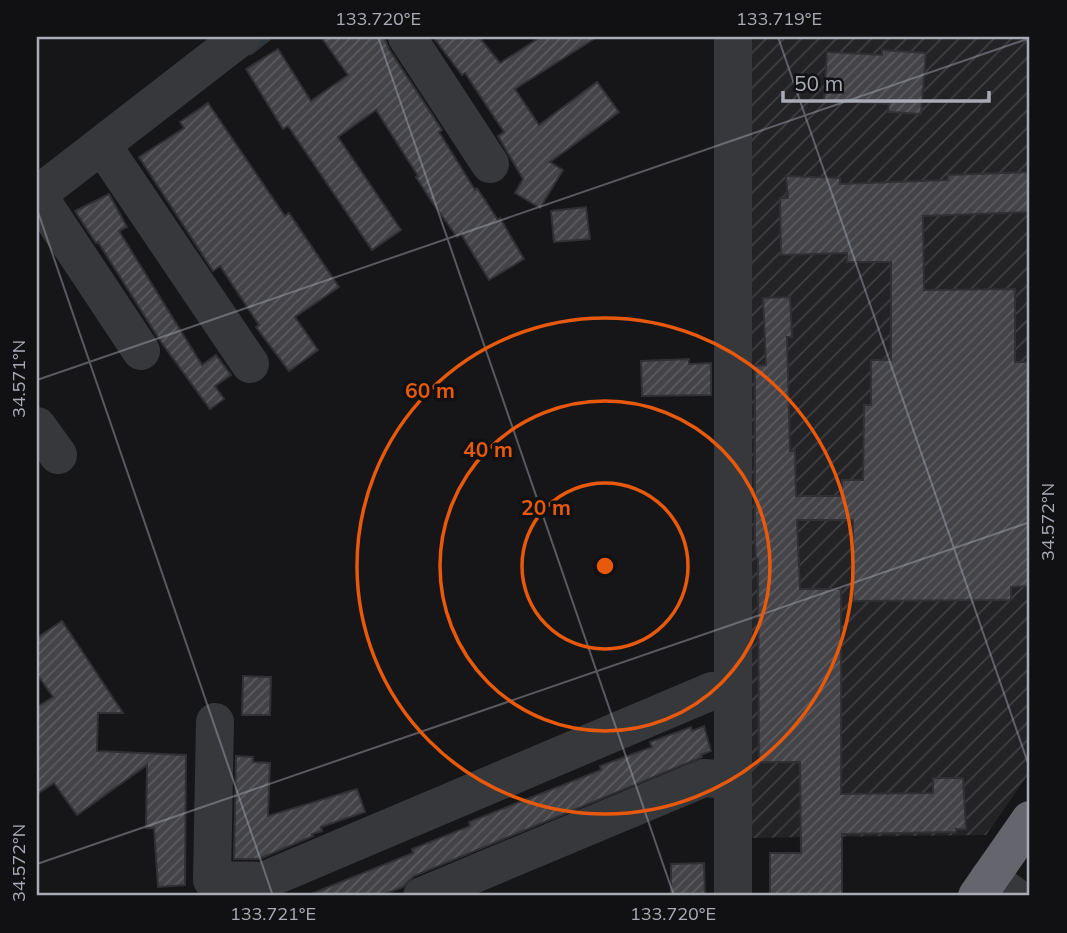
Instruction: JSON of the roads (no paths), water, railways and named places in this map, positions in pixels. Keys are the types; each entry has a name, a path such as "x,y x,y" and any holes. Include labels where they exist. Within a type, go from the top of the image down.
{"highway":[{"path":"993,890 1030,820"}],"street":[{"path":"141,351 42,203 108,154 241,37"},
{"path":"407,37 490,164"},
{"path":"733,37 723,690 723,779 733,896"},
{"path":"108,154 250,364"},
{"path":"215,722 212,880 263,881 723,690"},
{"path":"422,896 704,778 723,779"}],"waterway":[{"path":"250,51 268,37"}]}
